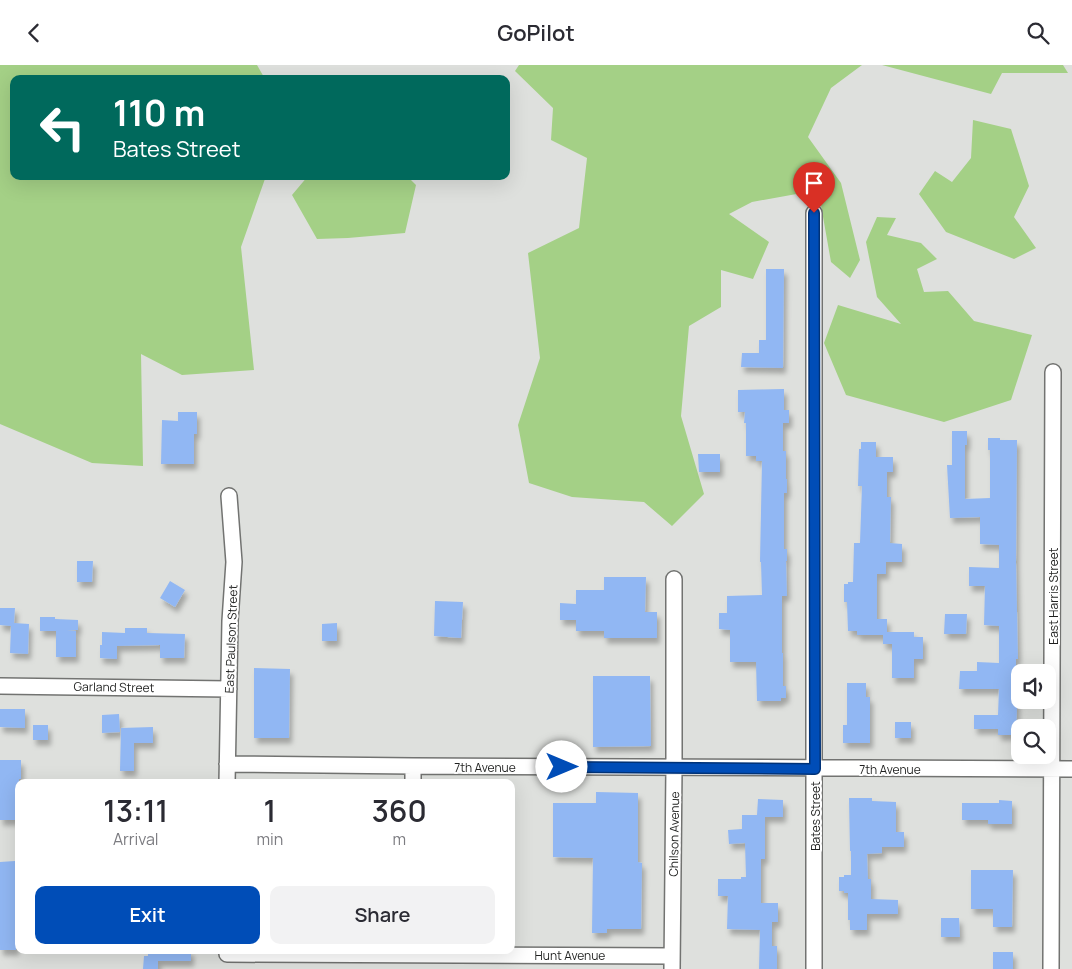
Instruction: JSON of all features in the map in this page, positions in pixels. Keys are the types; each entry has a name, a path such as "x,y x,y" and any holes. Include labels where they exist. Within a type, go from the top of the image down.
{"street":[{"name":"Bates Street","path":"814,213 814,969"},
{"name":"East Harris Street","path":"1051,969 1053,372"},
{"name":"East Paulson Street","path":"227,779 230,621 234,562 229,496"},
{"name":"Chilson Avenue","path":"672,963 674,579"},
{"name":"Garland Street","path":"0,686 229,689"},
{"name":"7th Avenue","path":"228,764 815,769 1072,769"},
{"path":"413,766 413,779"},
{"name":"Hunt Avenue","path":"227,958 413,958 672,963"}],"green space":[{"path":"0,65 257,65 263,75 10,75 10,180 265,180 241,247 254,370 182,375 141,354 143,466 92,463 0,424"},
{"path":"519,65 862,65 831,88 808,137 841,183 860,260 850,278 831,262 819,194 802,193 752,202 729,214 769,242 753,279 721,270 721,307 689,326 681,416 704,494 672,526 644,502 572,497 529,483 518,425 540,358 528,253 579,228 587,158 551,140 553,108 515,71"},
{"path":"882,65 1063,65 1068,73 1002,73 991,94"},
{"path":"973,120 1011,129 1029,186 1014,217 1036,248 1014,259 946,232 919,194 935,171 952,182 971,158"},
{"path":"305,180 411,180 416,185 405,233 348,238 317,239 292,195"},
{"path":"877,217 896,218 887,235 921,243 937,259 917,269 924,292 948,291 974,321 1032,335 1011,400 944,422 846,395 824,343 838,305 901,324 877,297 866,242"}],"building":[{"path":"766,269 784,269 783,368 741,367 742,353 759,353 759,340 766,340"},
{"path":"784,389 784,410 789,410 789,423 783,423 783,451 786,451 787,479 787,493 784,493 784,549 787,549 787,596 782,596 782,653 783,686 786,686 786,698 781,698 781,701 757,701 756,662 730,662 730,630 719,629 719,613 727,613 727,596 762,595 760,562 762,461 756,461 756,456 746,456 745,412 738,412 738,390"},
{"path":"178,412 197,412 197,434 194,434 194,464 161,464 162,420 178,421"},
{"path":"952,431 967,431 967,445 965,445 965,499 990,498 990,450 988,450 988,438 1017,440 1016,563 1018,659 1016,659 1016,664 1011,664 1011,709 1017,709 1017,719 1011,719 1011,735 998,735 998,729 974,729 974,715 998,715 999,689 959,689 960,671 977,671 977,662 999,663 999,626 984,625 985,586 969,586 969,567 999,568 999,545 980,544 980,517 950,518 947,465 952,465"},
{"path":"861,442 876,442 876,457 893,457 893,472 887,472 887,497 891,497 890,543 902,544 902,562 886,562 886,574 877,574 877,619 887,619 887,632 914,632 914,637 923,637 923,659 914,659 914,678 892,678 892,644 883,644 883,635 857,635 857,631 848,631 847,602 844,602 844,584 853,582 854,543 860,543 862,486 858,486 859,449 861,449"},
{"path":"698,454 720,454 720,472 699,472"},
{"path":"77,561 93,561 92,582 77,582"},
{"path":"604,577 646,577 645,612 657,612 657,638 604,638 604,631 576,631 576,620 560,620 560,603 576,604 576,590 604,590"},
{"path":"170,581 185,590 175,607 160,598"},
{"path":"435,601 463,602 461,638 434,636"},
{"path":"0,608 15,608 14,623 29,624 28,654 10,653 11,626 0,625"},
{"path":"945,614 967,614 966,634 944,634"},
{"path":"40,617 78,620 78,630 67,630 76,631 76,657 56,657 56,631 40,631"},
{"path":"337,623 337,641 322,641 322,624"},
{"path":"125,628 147,628 147,633 185,634 184,658 160,658 160,645 117,646 117,659 100,658 102,632 125,633"},
{"path":"254,668 290,669 289,738 254,738"},
{"path":"593,676 650,676 651,746 593,747"},
{"path":"847,683 866,683 866,697 870,697 870,743 843,743 843,725 847,725"},
{"path":"0,709 25,709 25,728 0,727"},
{"path":"119,714 120,732 102,733 102,715"},
{"path":"895,722 911,722 911,738 895,738"},
{"path":"33,725 48,725 48,740 33,740"},
{"path":"153,727 153,743 134,743 134,771 120,771 121,728"},
{"path":"0,760 21,760 21,779 15,779 15,820 0,820"},
{"path":"596,792 638,793 638,862 642,863 641,929 607,929 607,933 592,933 593,858 553,857 553,803 596,803"},
{"path":"849,798 872,798 872,801 896,802 896,832 904,832 904,847 882,847 882,853 867,854 868,879 871,879 871,899 898,900 898,914 867,914 867,930 850,930 848,893 839,891 839,877 851,875"},
{"path":"758,799 783,800 783,817 765,817 765,859 761,859 761,903 778,903 778,922 772,922 772,946 777,946 777,969 759,969 760,930 727,929 728,896 718,896 718,879 741,879 741,877 746,877 745,843 729,844 728,830 742,829 742,815 757,815"},
{"path":"999,800 1012,801 1012,824 988,824 988,820 962,820 962,803 999,803"},
{"path":"15,861 15,950 0,950 0,862"},
{"path":"971,870 1013,870 1012,927 993,927 993,909 971,909"},
{"path":"941,918 959,918 960,937 941,937"},
{"path":"993,952 1013,952 1013,969 993,969"},
{"path":"148,954 191,954 191,961 158,961 158,969 143,969 144,956 148,956"}],"route":[{"path":"562,767 815,769 814,213"}]}
